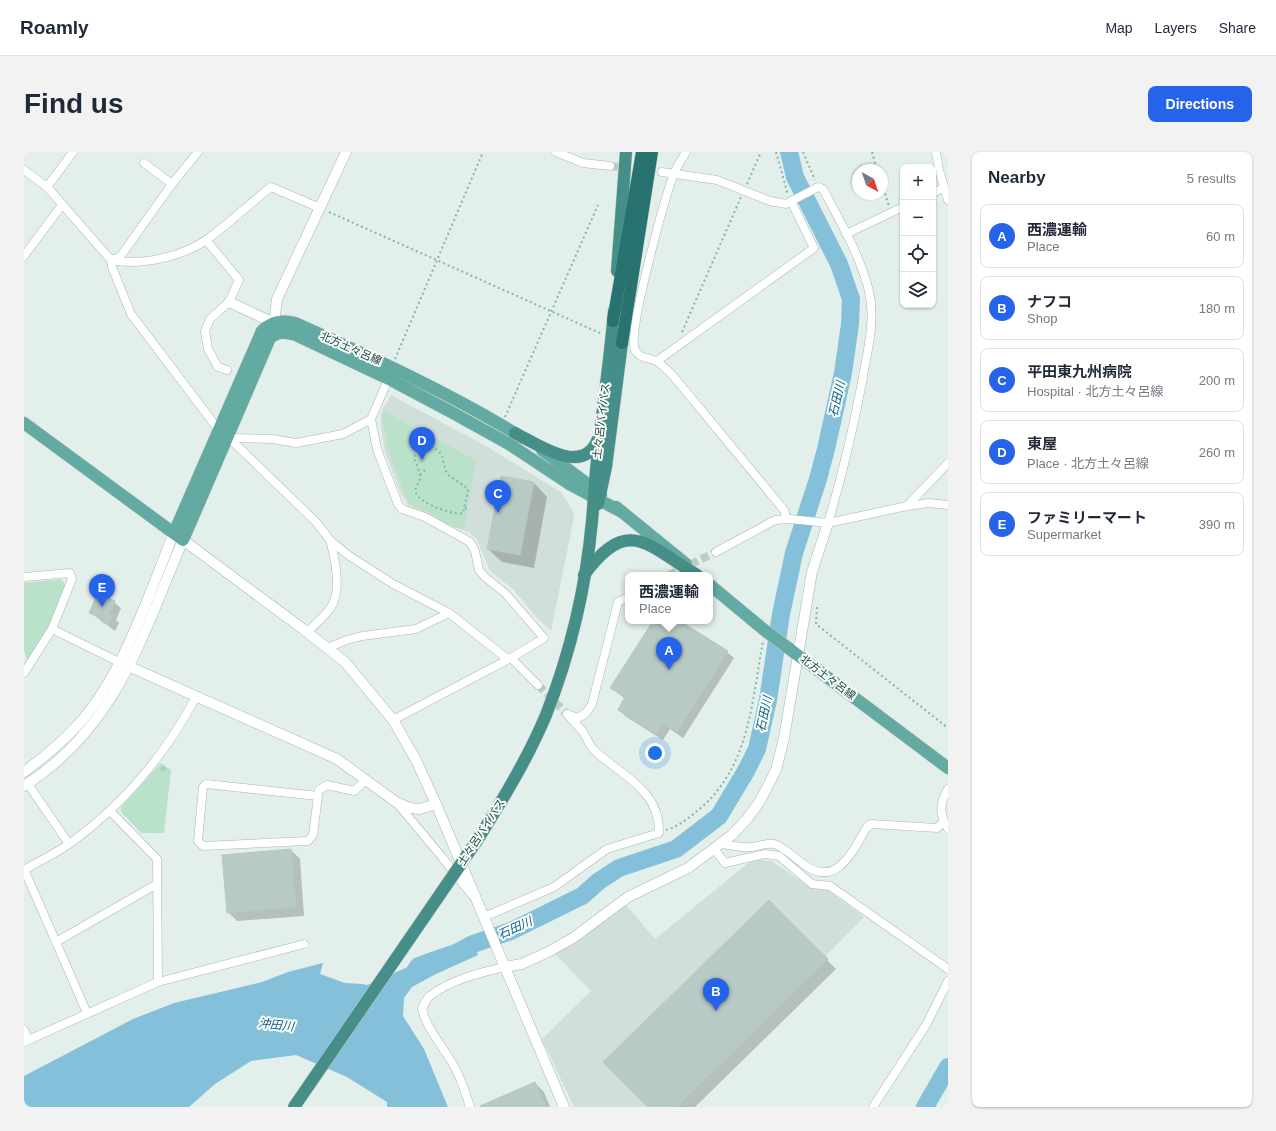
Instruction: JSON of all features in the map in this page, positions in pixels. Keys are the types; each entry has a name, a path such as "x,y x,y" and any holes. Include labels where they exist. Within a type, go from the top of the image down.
{"highway":[{"name":"土々呂バイパス","path":"597,494 606,468 616,341 613,321 626,152"},
{"path":"613,321 642,152"},
{"path":"616,341 652,152"},
{"name":"土々呂バイパス","path":"294,1107 478,839 520,768 546,714 569,642 584,575 597,494 600,434 616,341"},
{"path":"515,433 560,455 574,458 587,454 592,449 600,434"},
{"path":"584,575 600,556 620,541 636,539 651,545 693,572"}],"main road":[{"name":"北方土々呂線","path":"275,328 284,321 295,323 391,366 515,433 669,548 695,572"},
{"name":"北方土々呂線","path":"275,328 296,335 389,379 509,444 571,485 597,494"},
{"path":"24,423 178,537 223,432 262,331 275,328"},
{"name":"北方土々呂線","path":"713,587 763,629 948,768"}],"street":[{"path":"47,187 73,152"},
{"path":"112,260 120,257 172,184 198,152"},
{"path":"229,302 275,328 277,299 346,152"},
{"path":"556,152 583,163 610,166"},
{"path":"686,152 674,173 650,258 633,337 634,345 638,354 643,358 657,361 674,377 784,510 788,519"},
{"path":"936,152 943,188 948,200"},
{"path":"144,163 172,184"},
{"path":"24,170 47,187 112,260 121,262 145,262 173,254 206,240 271,187 320,208"},
{"path":"470,1107 455,1068 426,1023 422,1009 428,996 450,984 482,972 522,964 573,938 628,897 688,868 714,849 747,819 760,801 776,770 784,738 794,652 812,572 825,523 854,428 871,322 869,292 846,234 823,189 816,187 786,204 770,201 717,180 662,172"},
{"path":"936,192 943,188"},
{"path":"657,361 814,248 792,200"},
{"path":"24,256 62,205"},
{"path":"846,234 900,208"},
{"path":"206,240 239,280 229,302 210,319 205,331 208,349 214,361 218,367 227,370"},
{"path":"112,260 112,267 131,314 223,432 316,522 330,540 348,555 393,584 449,613 506,657 511,658 538,685"},
{"path":"223,432 236,438 272,439 296,443 343,434 370,419 389,379 391,366"},
{"path":"370,419 377,450 398,504 402,509 425,517 470,542 475,551 479,570 485,577 505,593 544,638 511,658 393,720"},
{"path":"907,506 948,463"},
{"path":"716,552 765,524 775,520 788,519 825,523 907,506 929,503 948,505"},
{"path":"178,537 308,632 345,662 393,720 416,760 436,804 564,1107"},
{"path":"24,772 60,744 78,725 94,704 120,662 178,537"},
{"path":"69,844 26,785 68,752 87,733 118,688 129,667 178,537"},
{"path":"308,632 331,607 334,598 336,570 330,540"},
{"path":"24,577 70,573 72,579 52,629 32,663 24,672"},
{"path":"485,920 554,887 607,849 659,832 659,820 650,798 589,745 583,733 567,714 578,718 586,713 592,704 618,602 625,598"},
{"path":"327,648 362,636 416,629 449,613"},
{"path":"52,629 129,667 298,741 337,760 396,802 410,808 420,809 436,804"},
{"path":"87,1013 24,869 69,844 110,811 146,774 177,730 196,697"},
{"path":"318,796 206,784 203,786 198,841 203,846 308,841 314,835 319,790 327,785 354,790 366,780"},
{"path":"948,789 942,800 940,811 943,822 948,830"},
{"path":"396,802 442,857 476,901"},
{"path":"110,811 157,859 158,982"},
{"path":"724,841 727,845 741,847 773,844 782,848 810,870 824,872 834,870 843,865 849,858 867,827 871,824 937,828 943,822"},
{"path":"714,849 726,862 765,854 779,856 812,884 830,886 948,969"},
{"path":"56,942 157,884"},
{"path":"24,1030 26,1041 158,982 304,944"},
{"path":"873,1107 926,1025 948,982"}],"path":[{"path":"391,366 484,152"},
{"path":"675,348 761,152"},
{"path":"776,152 785,189 792,200"},
{"path":"803,152 816,187"},
{"path":"872,152 875,164"},
{"path":"887,200 890,212"},
{"path":"501,425 598,205"},
{"path":"320,208 551,310 616,341"},
{"path":"420,475 414,458 417,450 426,445 440,452 447,474 467,488 468,491 463,513 460,514 422,501 416,496 415,491 420,475 425,470"},
{"path":"464,508 470,510"},
{"path":"818,599 816,624 948,728"},
{"path":"659,832 680,824 706,803 726,778 739,753 754,700 763,629"}],"shaded area":[{"path":"391,395 488,447 562,493 573,511 574,517 551,631 537,618 513,589 490,571 477,540 469,532 449,526 409,507 399,490 385,451 381,429 381,412"},
{"path":"753,859 771,861 811,888 826,889 864,917 677,1107 574,1107 542,1039 591,991 555,954 626,905 655,939"}],"green space":[{"path":"384,411 476,460 464,529 454,527 434,515 411,505 405,496 387,446 386,433 382,422"},
{"path":"61,579 67,587 47,629 27,662 24,649 24,583"},
{"path":"161,763 171,770 164,833 141,833 121,812 121,807"}],"water":[{"path":"473,938 478,955 412,987 404,998 403,1016 424,1049 448,1107 387,1107 387,1102 347,1077 296,1055 251,1061 215,1084 189,1107 24,1107 24,1076 133,1019 174,1003 262,982 288,972 323,963 320,974 345,983 363,984 391,992 396,987 407,967 416,957"}],"building":[{"path":"421,457 425,459 422,463 419,461"},
{"path":"501,476 534,482 520,555 487,549"},
{"path":"98,593 115,601 109,614 113,615 108,625 102,622 103,619 89,613"},
{"path":"651,624 685,624 728,651 677,732 663,724 656,734 618,710 625,697 610,688"},
{"path":"162,766 166,768 163,772 160,769"},
{"path":"291,849 296,907 227,913 222,855"},
{"path":"769,900 828,959 677,1107 648,1107 603,1062"},
{"path":"535,1082 546,1107 480,1106"}],"waterway":[{"name":"石田川","path":"453,955 473,944 511,931 582,896 599,881 619,868 676,849 719,816 746,771 757,749 768,700 781,614 794,553 826,449 843,373 850,324 851,299 839,264 795,177 789,152"},
{"name":"石田川","path":"360,998 421,971"},
{"name":"沖田川","path":"925,1107 948,1067"}],"tunnel":[{"path":"610,166 662,172"},
{"path":"675,572 716,552"},
{"path":"538,685 567,714"}],"place":[{"name":"東屋","path":"422,460"},
{"name":"平田東九州病院","path":"498,513"},
{"name":"ファミリーマート","path":"102,607"},
{"name":"西濃運輸","path":"669,670"},
{"name":"ナフコ","path":"716,1011"}]}
